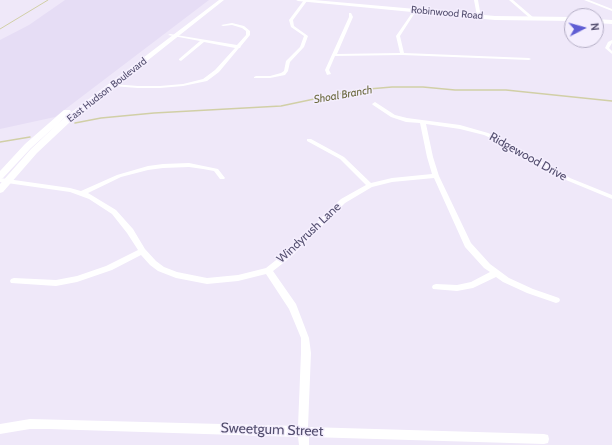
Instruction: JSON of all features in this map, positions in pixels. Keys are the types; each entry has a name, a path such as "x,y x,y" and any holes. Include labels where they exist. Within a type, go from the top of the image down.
{"main road":[{"name":"East Hudson Boulevard","path":"173,36 216,0"},
{"name":"East Hudson Boulevard","path":"0,190 2,179 46,129 222,0"},
{"name":"Robinwood Road","path":"298,0 352,2 414,11 478,16 564,20"}],"street":[{"path":"476,0 478,16"},
{"path":"511,0 533,19"},
{"path":"586,0 612,10"},
{"path":"256,77 274,77 285,73 288,62 302,47 306,36 292,26 291,20 305,1"},
{"path":"402,54 398,36 414,11"},
{"path":"329,74 327,70 351,17 350,14"},
{"path":"109,84 149,88 195,83 212,76 248,37 248,31 241,26 223,24"},
{"path":"173,36 239,47"},
{"path":"181,60 203,41"},
{"path":"612,41 609,43 607,48 612,53"},
{"path":"333,55 402,54 529,60"},
{"name":"Ridgewood Drive","path":"375,104 399,118 423,123 460,127 486,134 508,144 568,179 612,197"},
{"path":"423,123 428,151 436,176 468,245 496,273 506,280 530,291 556,300"},
{"path":"309,140 342,158 370,185"},
{"path":"82,193 119,176 148,168 163,166 189,165 203,167 216,170 222,178"},
{"name":"Windyrush Lane","path":"2,179 82,193 108,207 114,212 125,224 142,251 161,269 192,279 208,281 228,280 268,270 288,255 343,201 370,185 392,180 436,176"},
{"path":"14,280 56,283 76,279 109,268 142,251"},
{"path":"268,270 293,307 305,338 304,445"},
{"path":"436,287 457,288 473,285 496,273"},
{"name":"Sweetgum Street","path":"0,429 30,424 49,424 544,439"}],"shaded area":[{"path":"65,0 209,0 55,117 0,129 0,40 29,25"}],"waterway":[{"path":"0,29 48,0"},
{"name":"Shoal Branch","path":"75,123 101,118 154,113 281,106 357,90 392,87 423,87 455,90 506,90 612,101"},
{"name":"Shoal Branch","path":"0,142 30,137"}]}
